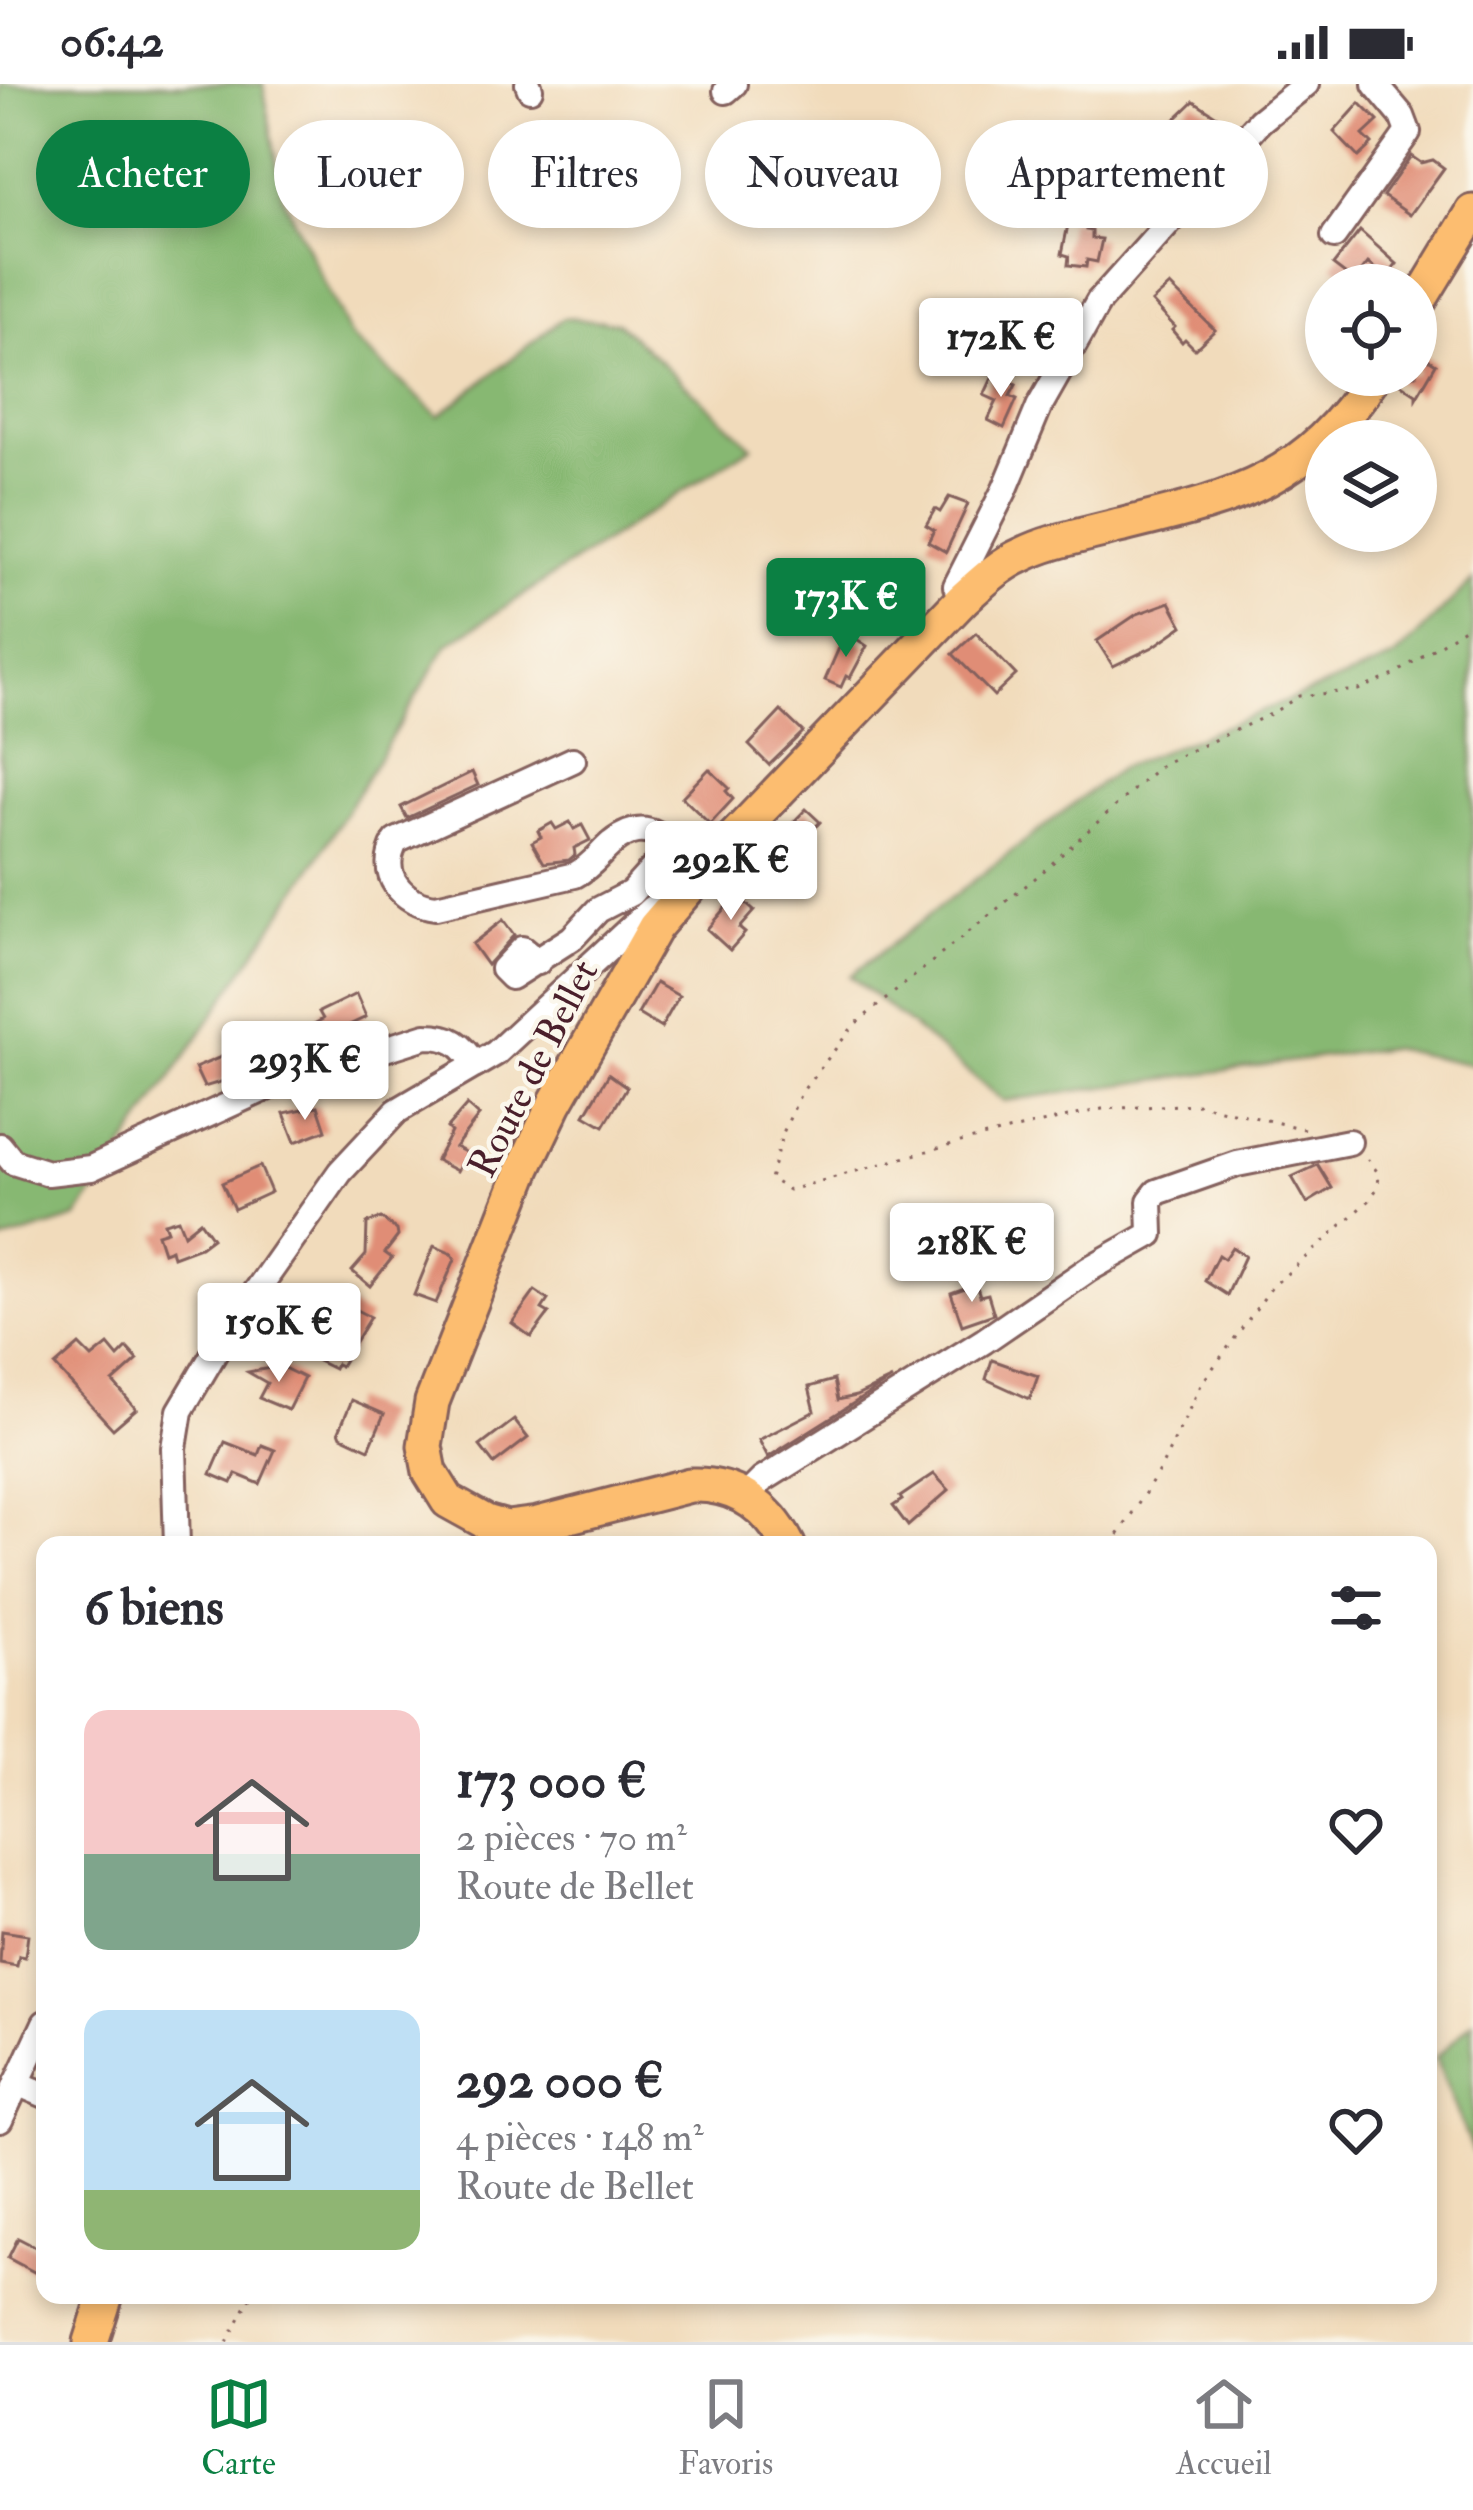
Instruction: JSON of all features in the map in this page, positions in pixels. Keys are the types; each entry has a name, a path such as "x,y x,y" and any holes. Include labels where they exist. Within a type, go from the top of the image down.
{"main road":[{"path":"1437,271 1473,212"},
{"name":"Route de Bellet","path":"746,1496 712,1485 690,1485 538,1525 507,1528 457,1508 436,1484 426,1459 425,1431 432,1402 524,1168 625,978 670,907 697,877 963,599 1005,564 1051,543 1206,505 1265,483 1333,430 1358,396"},
{"path":"746,1496 783,1536"},
{"path":"91,2342 103,2304"}],"street":[{"path":"1334,236 1408,132 1402,116 1375,84"},
{"path":"963,599 956,586 1083,325 1116,279 1199,187 1260,121 1301,86"},
{"path":"573,760 396,841 387,867 401,891 418,905 436,908 575,875 594,864 612,844 634,831 650,829 662,834 697,877"},
{"path":"538,962 572,938 598,910 631,893 673,847"},
{"path":"177,1536 174,1448 180,1411 195,1382 362,1145 397,1111 496,1053 652,908 670,907"},
{"path":"0,1146 13,1162 48,1173 91,1168 277,1083 426,1036 448,1036 464,1047 476,1065"},
{"path":"746,1496 762,1480 1150,1234 1150,1201 1157,1192 1237,1164 1349,1142"},
{"path":"0,2120 36,2042"},
{"path":"17,2083 36,2091"}],"path":[{"path":"1118,1536 1161,1468 1202,1383 1264,1297 1294,1264 1358,1214 1378,1186 1379,1174 1370,1160 1332,1134 1199,1104 1102,1109 956,1143 789,1190 770,1179 782,1135 801,1093 854,1025 1039,875 1162,764 1271,714 1299,695 1358,691 1394,675 1473,622"},
{"path":"226,2342 247,2304"}],"green space":[{"path":"0,84 263,84 274,147 274,228 298,228 350,336 439,416 563,318 617,322 752,446 448,644 313,866 77,1218 0,1242"},
{"path":"1473,580 1473,1065 1389,1048 1003,1101 850,976 1120,768 1395,658"},
{"path":"1473,2021 1473,2153 1437,2061"}],"building":[{"path":"1194,101 1217,116 1213,120 1174,120"},
{"path":"1360,103 1378,121 1363,135 1372,144 1358,157 1334,132"},
{"path":"1411,156 1421,163 1433,160 1444,168 1410,215 1383,196"},
{"path":"1067,228 1086,228 1092,238 1102,239 1097,262 1087,260 1086,267 1068,265 1069,256 1062,254"},
{"path":"1360,231 1397,264 1368,263 1334,264"},
{"path":"1170,286 1215,330 1195,349 1185,339 1182,342 1152,302"},
{"path":"1023,298 1054,314 1043,349 1017,336"},
{"path":"994,374 1016,385 1010,396 1017,399 1004,428 988,420 997,401 984,395"},
{"path":"949,497 968,504 946,552 928,542 934,530 926,525"},
{"path":"1170,602 1183,626 1113,666 1097,641 1137,614"},
{"path":"846,632 867,646 841,687 825,680"},
{"path":"976,633 1016,675 994,696 953,654"},
{"path":"781,711 803,732 769,765 749,745"},
{"path":"709,769 729,788 726,791 733,799 710,824 682,797"},
{"path":"472,772 478,785 407,818 401,807"},
{"path":"806,809 820,822 792,852 777,839"},
{"path":"570,822 574,829 582,825 590,840 574,848 575,855 569,860 544,863 532,842 541,837 538,831 552,823 556,829"},
{"path":"736,895 754,911 739,928 745,933 730,950 707,929"},
{"path":"503,920 514,935 487,965 472,944"},
{"path":"656,983 679,996 661,1028 638,1014"},
{"path":"356,994 366,1017 320,1045 310,1026 323,1019 319,1012"},
{"path":"235,1051 244,1075 204,1087 195,1068"},
{"path":"609,1074 627,1087 604,1126 585,1115"},
{"path":"467,1105 479,1116 455,1147 467,1153 457,1171 436,1160 451,1132 447,1128"},
{"path":"318,1106 326,1130 295,1142 284,1113"},
{"path":"1318,1165 1332,1188 1307,1203 1292,1177"},
{"path":"260,1166 271,1192 234,1209 222,1183"},
{"path":"381,1218 398,1236 385,1253 392,1258 370,1286 352,1271 366,1255 367,1223"},
{"path":"178,1219 184,1234 200,1221 212,1238 173,1257 171,1249 163,1252 157,1234 167,1231 164,1223"},
{"path":"434,1246 455,1259 436,1303 414,1295"},
{"path":"1232,1247 1245,1256 1227,1295 1205,1281 1218,1255 1224,1259"},
{"path":"976,1284 980,1296 988,1294 994,1314 962,1325 951,1293"},
{"path":"535,1291 548,1300 542,1309 549,1313 531,1337 512,1323"},
{"path":"339,1301 370,1317 334,1369 318,1361 322,1353 314,1349"},
{"path":"79,1345 92,1358 108,1345 118,1357 127,1348 138,1360 113,1382 136,1409 113,1429 55,1366"},
{"path":"992,1360 1038,1376 1030,1399 986,1379"},
{"path":"274,1363 304,1378 288,1410 259,1398 267,1383 248,1372 271,1368"},
{"path":"892,1379 768,1457 759,1440 815,1411 809,1387 834,1380 838,1400"},
{"path":"352,1400 384,1414 369,1449 339,1431"},
{"path":"514,1420 528,1438 494,1464 480,1446"},
{"path":"225,1442 258,1455 262,1445 275,1450 260,1484 236,1474 232,1483 211,1474"},
{"path":"934,1474 949,1490 908,1526 893,1506"},
{"path":"2,1931 28,1935 25,1957 19,1956 17,1966 0,1963"},
{"path":"18,2238 36,2247 36,2273 8,2258"}]}
